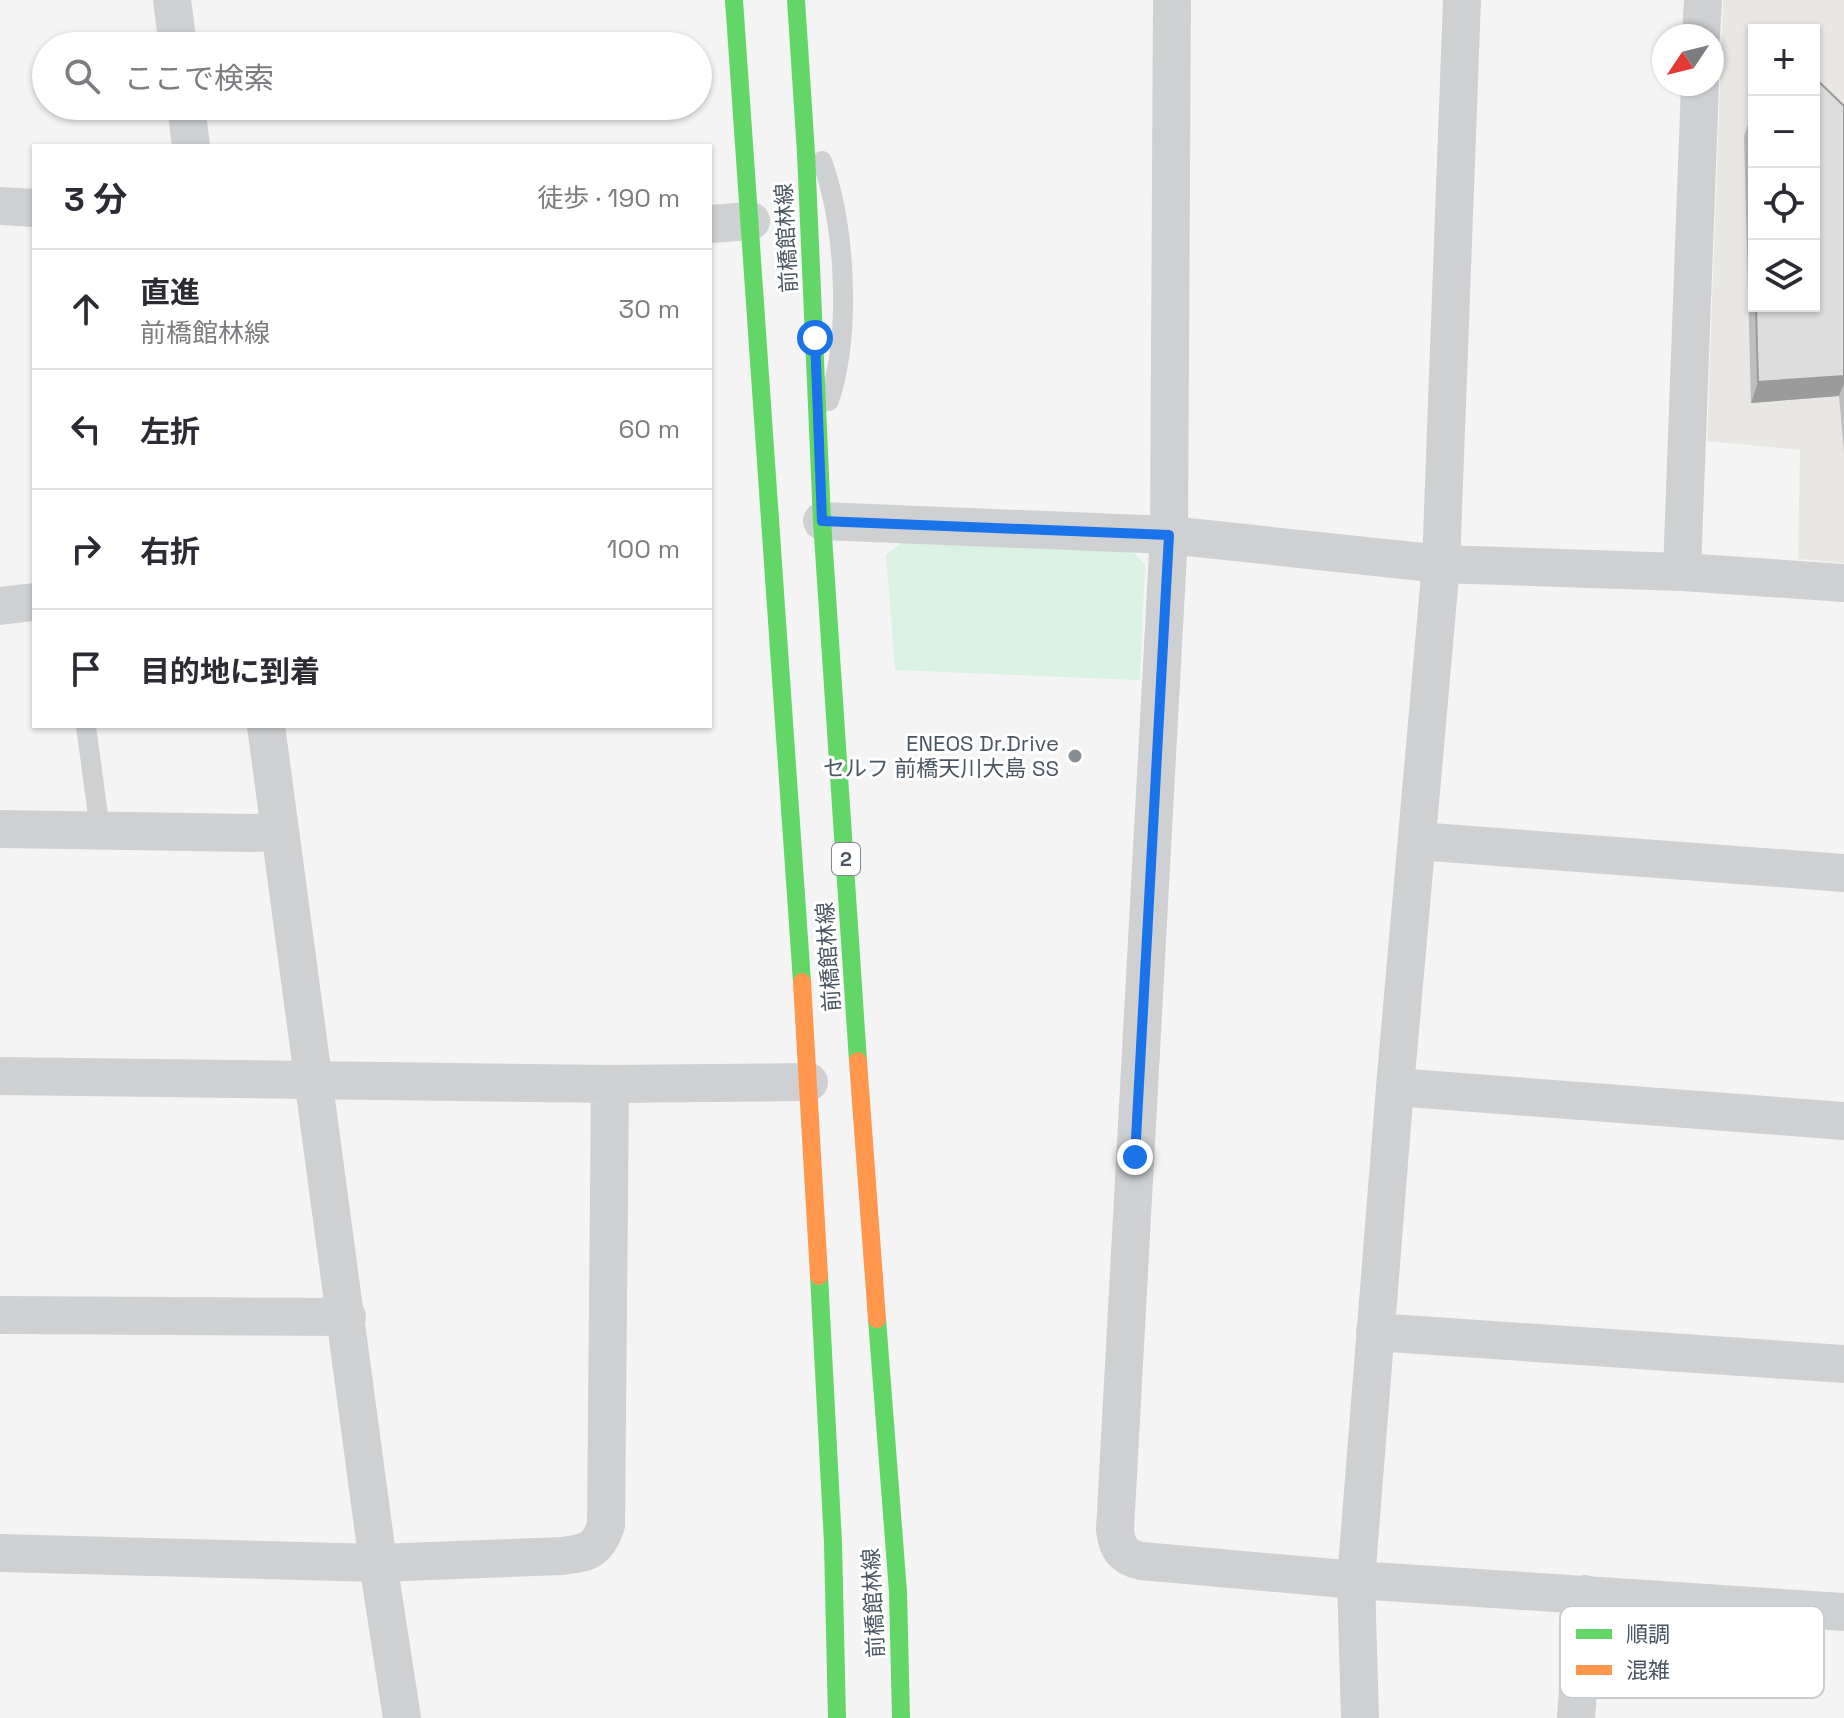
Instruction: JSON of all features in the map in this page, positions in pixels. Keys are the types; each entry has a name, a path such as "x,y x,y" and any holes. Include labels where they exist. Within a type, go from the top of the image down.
{"main road":[{"name":"前橋館林線","path":"734,0 809,1082 832,1528 837,1718"},
{"name":"前橋館林線","path":"796,0 820,430 822,521 898,1592 901,1718"}],"street":[{"path":"172,0 176,32"},
{"path":"1172,0 1169,535 1116,1541 1125,1555 1141,1561 1356,1580 1758,1606"},
{"path":"1360,1718 1356,1580 1441,564 1462,0"},
{"path":"1702,24 1703,0"},
{"path":"1682,572 1700,96"},
{"path":"188,120 191,144"},
{"path":"0,206 32,208"},
{"path":"712,224 751,221"},
{"path":"822,521 1169,535 1441,564 1682,572 1844,583"},
{"path":"0,606 32,602"},
{"path":"266,728 378,1563 402,1718"},
{"path":"0,829 280,831"},
{"path":"1418,841 1844,873"},
{"path":"0,1076 610,1084 809,1082"},
{"path":"0,1553 378,1563 562,1556 591,1550 601,1540 606,1525 610,1084"},
{"path":"1395,1087 1844,1121"},
{"path":"0,1315 347,1317"},
{"path":"1375,1332 1844,1364"},
{"path":"1584,1606 1585,1594"},
{"path":"1824,1611 1844,1612"},
{"path":"1576,1718 1577,1698"}],"lane":[{"path":"803,105 827,175 839,229 843,321 838,373 820,430"},
{"path":"86,728 100,830"}],"shaded area":[{"path":"1723,0 1844,0 1844,563 1798,559 1800,450 1707,441 1720,96 1724,96"}],"green space":[{"path":"902,542 1131,549 1145,565 1140,680 895,670 886,555"}],"building":[{"path":"1820,83 1844,106 1844,376 1758,382 1756,312 1820,312"}],"traffic: fast":[{"path":"734,0 802,982"},
{"path":"796,0 822,521 858,1061"},
{"path":"819,1276 833,1543 837,1718"},
{"path":"877,1319 898,1592 901,1718"}],"traffic: slow":[{"path":"802,982 819,1276"},
{"path":"858,1061 877,1319"}],"place":[{"name":"ENEOS Dr.Drive セルフ 前橋天川大島 SS","path":"1075,756"}],"route":[{"path":"815,338 822,521 1169,535 1135,1157"}]}
